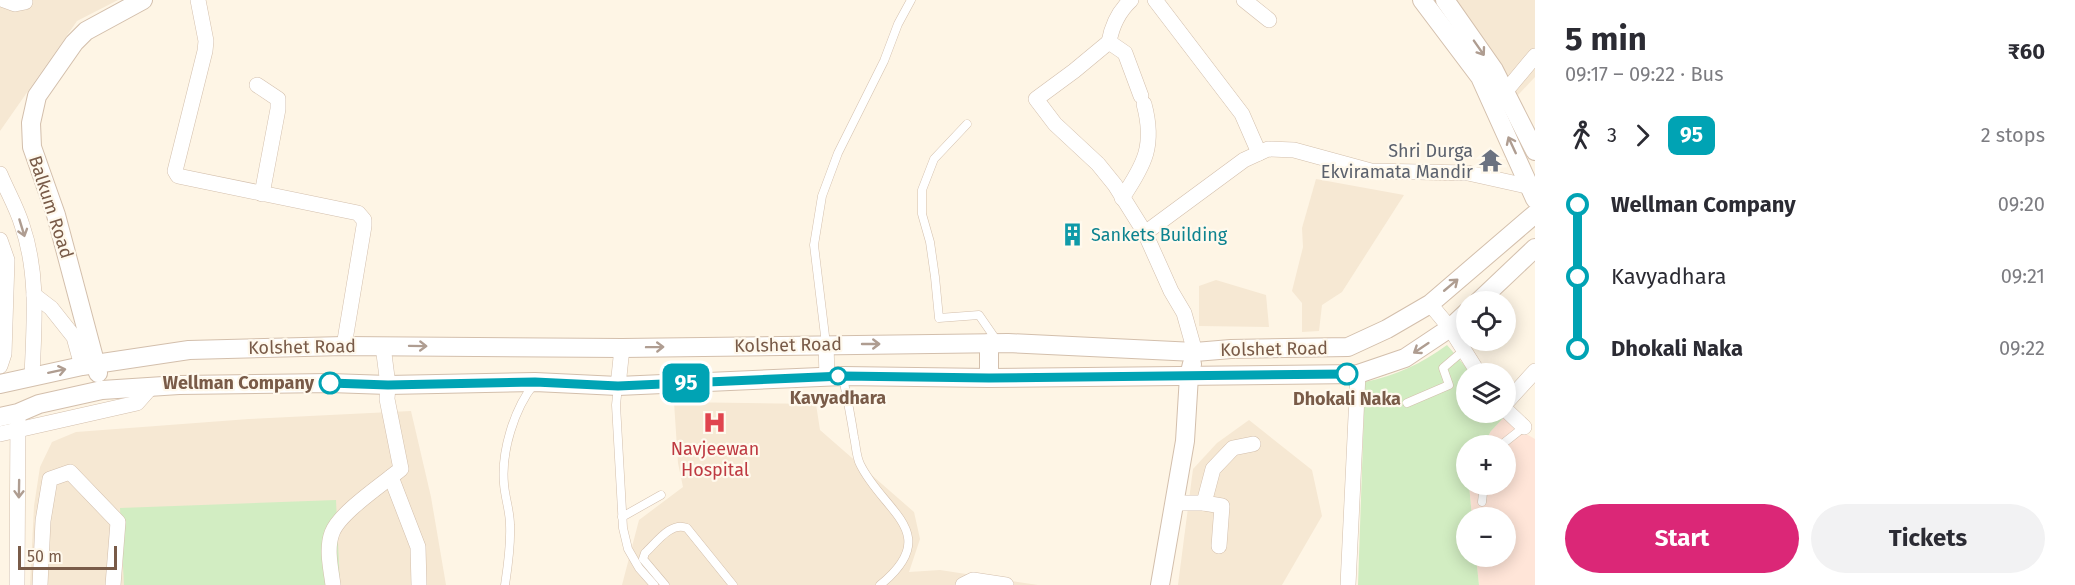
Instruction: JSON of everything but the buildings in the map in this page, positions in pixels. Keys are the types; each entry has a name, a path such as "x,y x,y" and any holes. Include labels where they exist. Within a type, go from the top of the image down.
{"street":[{"path":"4,0 15,4 25,2"},
{"name":"Balkum Road","path":"102,390 89,365 56,215 32,147 31,123 37,96 74,43 86,31 143,0"},
{"path":"198,0 206,41 205,51 175,171 178,176 358,213 364,220 344,346"},
{"path":"1131,0 1122,9 1112,27 1109,42 1036,99 1055,124 1098,164 1115,185 1145,233 1171,291 1184,313 1195,352 1189,376 1185,441 1160,585"},
{"path":"1155,0 1242,114 1259,153"},
{"path":"1244,0 1269,20"},
{"path":"1422,0 1480,77 1498,97 1535,151"},
{"path":"1445,0 1494,70 1498,97 1533,193"},
{"path":"1109,42 1125,53 1149,123 1148,150 1135,180 1122,198"},
{"path":"1498,97 1535,56"},
{"path":"257,85 278,99 262,194"},
{"path":"1145,233 1223,175 1268,149 1294,150 1371,171 1468,173 1533,193"},
{"path":"0,174 22,225 33,270 32,376"},
{"name":"Kolshet Road","path":"0,384 89,365 189,350 344,346 622,348 993,343 1195,352 1231,349 1348,347 1387,329 1430,304 1535,214"},
{"path":"0,240 7,260 4,354 0,366"},
{"path":"1490,291 1535,248"},
{"path":"34,295 51,308 74,337 89,365"},
{"path":"1430,304 1456,337"},
{"name":"Kolshet Road","path":"0,417 19,422 39,404 102,390 152,387 319,383 388,385 535,382 618,386 835,376 989,378 1358,374 1406,358 1456,322"},
{"path":"989,378 993,343"},
{"path":"826,344 835,376"},
{"path":"333,585 329,551 332,532 343,516 401,469 387,399 388,385 383,346"},
{"path":"618,386 622,348"},
{"path":"1516,392 1535,371"},
{"path":"1348,585 1358,374"},
{"path":"0,434 19,422 106,411 137,403 152,387"},
{"path":"102,390 106,411"},
{"path":"1516,419 1524,427"},
{"path":"17,585 19,422"},
{"path":"1204,502 1213,468 1233,448 1253,444"},
{"path":"40,585 43,521 50,479 70,472 118,522 114,585"},
{"path":"391,477 418,548 419,585"},
{"path":"1174,502 1204,502 1222,506 1219,546"},
{"path":"963,585 973,580 1006,585"}],"lane":[{"path":"826,344 814,245 822,196 838,153 884,61 898,24 911,0"},
{"path":"966,124 933,159 922,190 922,214 933,265 939,318 979,315 993,343"},
{"path":"1407,403 1449,385 1443,368 1463,351"},
{"path":"835,376 859,462 902,520 908,536 907,556 893,575 880,585"},
{"path":"505,585 510,558 510,523 504,482 504,449 518,413 535,382"},
{"path":"618,386 616,405 622,528 628,549 639,568 654,585"},
{"path":"1514,435 1524,427"},
{"path":"622,517 661,495"},
{"path":"1482,502 1483,495"},
{"path":"665,585 643,559 645,554 673,527 680,525 687,528 733,585"}],"shaded area":[{"path":"0,0 118,0 77,21 0,131"},
{"path":"1455,0 1535,0 1535,77 1518,95"},
{"path":"1316,179 1404,195 1342,292 1322,305 1319,331 1302,332 1302,303 1292,291 1303,247 1302,228"},
{"path":"1216,280 1266,295 1269,327 1199,326 1199,286"},
{"path":"674,402 816,404 820,430 914,512 920,539 909,572 940,570 1038,585 622,585 639,520 683,487 678,463"},
{"path":"411,411 431,497 446,585 30,585 34,506 40,467 52,442 76,432 249,419"},
{"path":"1249,420 1312,470 1322,516 1282,585 1178,585 1193,469 1217,443"},
{"path":"1498,423 1513,423 1519,430 1535,439 1535,585 1479,585 1477,567 1516,567 1516,507 1471,507 1470,495 1516,495 1516,435 1489,435"}],"green space":[{"path":"1447,345 1462,363 1456,363 1456,423 1498,423 1489,435 1456,435 1456,495 1470,495 1471,507 1456,507 1456,567 1477,567 1479,585 1358,585 1365,382 1388,376 1428,358"},
{"path":"336,500 340,585 124,585 120,508"}],"bus line":[{"name":"95","path":"330,383 388,385 535,382 618,386 843,376 989,378 1347,374"}],"place":[{"name":"Shri Durga Ekviramata Mandir","path":"1491,161"},
{"name":"Sankets Building","path":"1073,235"},
{"name":"Dhokali Naka","path":"1347,374"},
{"name":"Kavyadhara","path":"838,376"},
{"name":"Wellman Company","path":"330,383"},
{"name":"Navjeewan Hospital","path":"715,423"}]}
